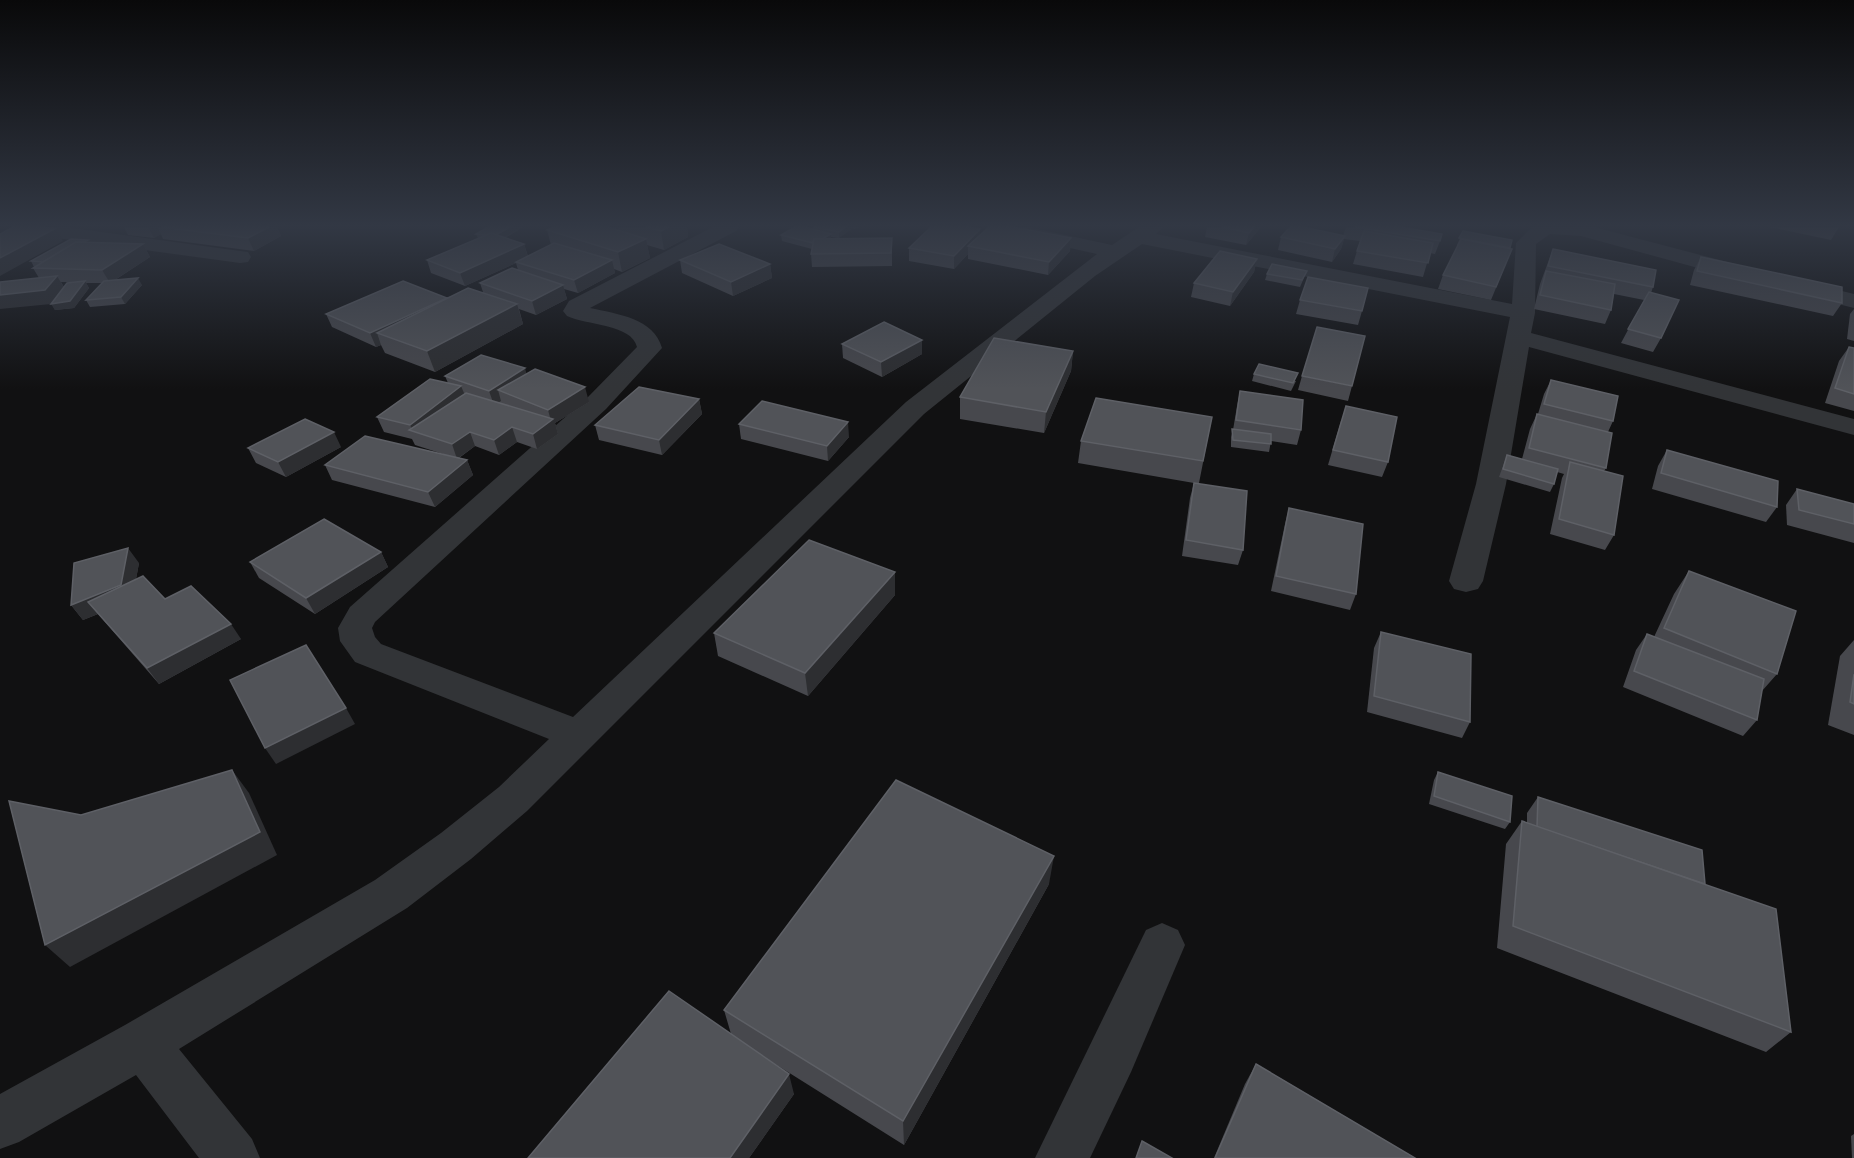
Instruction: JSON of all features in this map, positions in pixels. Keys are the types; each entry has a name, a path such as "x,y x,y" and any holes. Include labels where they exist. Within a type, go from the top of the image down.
{"street":[{"path":"579,735 368,652 358,641 355,628 362,615 597,403 650,348 647,336 639,329 575,311 577,306 625,281"},
{"path":"0,1123 143,1043 391,894 456,846 513,799 915,408 1081,281"},
{"path":"1324,281 1521,325 1854,427"},
{"path":"1466,581 1491,484 1521,325 1524,281"},
{"path":"1775,281 1854,300"},
{"path":"1062,1158 1113,1054 1162,945"},
{"path":"143,1043 233,1158"}],"building":[{"path":"53,281 45,290 0,295 0,282"},
{"path":"85,281 70,301 51,304 67,283"},
{"path":"104,281 135,281 121,297 86,300"},
{"path":"403,281 447,298 370,333 326,314"},
{"path":"484,281 551,281 563,285 532,301 480,283"},
{"path":"1196,281 1241,281 1233,292 1194,283"},
{"path":"1307,281 1330,281 1368,288 1362,311 1300,300"},
{"path":"1470,281 1499,281 1496,287"},
{"path":"1543,281 1599,281 1615,284 1611,310 1540,295"},
{"path":"1623,281 1654,281 1653,287"},
{"path":"1742,281 1814,281 1842,287 1842,303"},
{"path":"468,288 517,304 427,351 377,333"},
{"path":"1649,292 1679,300 1661,338 1628,329"},
{"path":"884,322 922,340 881,362 842,344"},
{"path":"1317,327 1365,336 1352,386 1302,376"},
{"path":"994,338 1073,351 1046,412 960,397"},
{"path":"1849,347 1854,348 1854,394 1835,388"},
{"path":"481,355 525,368 489,391 445,376"},
{"path":"1259,364 1298,373 1293,383 1254,374"},
{"path":"535,369 585,387 548,410 498,390"},
{"path":"430,379 461,386 410,425 377,417"},
{"path":"1551,380 1618,396 1613,421 1544,404"},
{"path":"639,387 699,399 659,440 595,425"},
{"path":"1240,391 1303,400 1301,430 1236,420"},
{"path":"466,393 553,419 533,434 512,427 494,440 470,432 452,444 409,430"},
{"path":"1096,398 1212,417 1203,461 1081,441"},
{"path":"762,401 848,422 827,446 739,424"},
{"path":"1346,406 1397,417 1388,462 1333,450"},
{"path":"1537,414 1612,433 1606,468 1529,448"},
{"path":"305,419 334,432 278,462 248,448"},
{"path":"1232,429 1271,434 1271,444 1233,440"},
{"path":"365,436 467,460 428,492 325,465"},
{"path":"1667,450 1778,481 1777,507 1661,473"},
{"path":"1507,455 1558,469 1554,484 1503,469"},
{"path":"1570,462 1623,476 1614,535 1559,519"},
{"path":"1194,483 1247,491 1243,550 1186,540"},
{"path":"1797,489 1854,504 1854,524 1799,510"},
{"path":"1289,508 1363,524 1356,594 1276,576"},
{"path":"324,519 381,552 306,598 250,562"},
{"path":"809,540 895,572 805,673 714,633"},
{"path":"128,548 121,585 71,605 74,563"},
{"path":"1689,571 1796,611 1777,674 1664,628"},
{"path":"143,576 165,599 191,586 231,624 147,668 88,602"},
{"path":"1381,632 1471,654 1470,722 1374,696"},
{"path":"1647,634 1764,679 1757,720 1634,671"},
{"path":"306,645 346,708 265,748 230,680"},
{"path":"1854,674 1854,704 1850,702"},
{"path":"232,770 260,832 45,945 9,801 81,815"},
{"path":"1438,772 1512,796 1510,822 1434,796"},
{"path":"896,780 1054,856 903,1121 724,1010"},
{"path":"1538,797 1702,850 1705,884 1537,827"},
{"path":"1522,821 1776,909 1791,1032 1513,926"},
{"path":"669,991 789,1074 730,1158 528,1158"},
{"path":"1256,1064 1415,1158 1215,1158"},
{"path":"1142,1141 1172,1158 1136,1158"}]}
